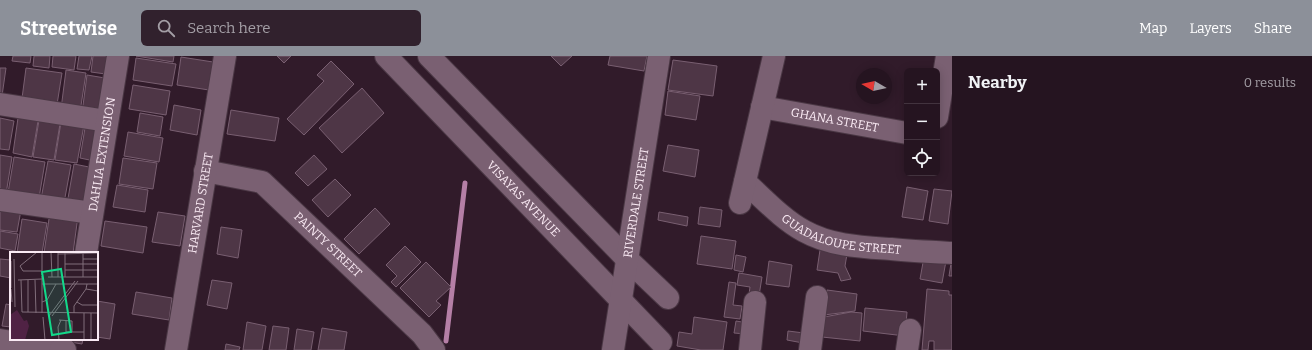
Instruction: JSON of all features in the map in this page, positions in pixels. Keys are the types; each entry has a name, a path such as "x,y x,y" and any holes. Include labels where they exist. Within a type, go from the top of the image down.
{"street":[{"name":"DAHLIA EXTENSION","path":"86,252 118,56"},
{"name":"HARVARD STREET","path":"176,350 225,56"},
{"name":"VISAYAS AVENUE","path":"386,56 661,342"},
{"path":"429,56 627,259 668,298"},
{"name":"RIVERDALE STREET","path":"613,350 659,56"},
{"path":"740,204 774,56"},
{"path":"939,104 947,56"},
{"path":"0,104 107,121"},
{"name":"GHANA STREET","path":"762,108 904,132"},
{"name":"PAINTY STREET","path":"205,171 262,182 422,334 434,350"},
{"name":"GUADALOUPE STREET","path":"745,182 791,222 804,231 821,239 842,245 866,248 952,253"},
{"path":"0,200 92,213"},
{"path":"810,350 817,297"},
{"path":"750,350 755,302"},
{"path":"0,340 57,349"}],"building":[{"path":"13,56 31,56 30,63 12,61"},
{"path":"34,56 50,56 49,68 33,66"},
{"path":"53,56 76,56 74,70 52,67"},
{"path":"79,56 92,56 89,70 77,69"},
{"path":"93,56 115,56 113,75 91,72"},
{"path":"136,56 174,56 173,62"},
{"path":"277,56 291,56 284,63"},
{"path":"551,56 572,56 561,66"},
{"path":"610,56 647,56 644,71 608,65"},
{"path":"181,57 213,62 209,90 177,85"},
{"path":"136,58 176,64 172,86 133,80"},
{"path":"673,60 717,66 713,96 668,90"},
{"path":"331,61 354,84 304,135 287,119 324,81 317,75"},
{"path":"0,68 6,68 2,96 0,96"},
{"path":"26,68 62,73 56,111 21,106"},
{"path":"66,70 86,73 80,112 61,109"},
{"path":"87,75 111,79 106,117 82,113"},
{"path":"133,85 170,91 166,115 129,109"},
{"path":"362,88 384,113 342,153 319,128"},
{"path":"668,91 700,96 696,120 665,115"},
{"path":"174,105 201,110 197,135 170,130"},
{"path":"231,110 279,118 275,141 227,134"},
{"path":"140,113 163,117 160,136 137,132"},
{"path":"0,118 14,121 9,150 0,149"},
{"path":"18,118 38,121 32,157 13,153"},
{"path":"39,120 60,124 54,160 33,157"},
{"path":"61,122 84,125 77,163 55,160"},
{"path":"85,128 104,131 99,162 80,158"},
{"path":"128,132 163,138 159,162 124,156"},
{"path":"668,145 699,150 695,177 663,171"},
{"path":"0,155 12,157 6,194 0,193"},
{"path":"314,155 327,169 308,186 295,173"},
{"path":"14,157 45,162 39,198 8,193"},
{"path":"123,158 157,163 153,189 119,184"},
{"path":"48,161 71,165 64,203 41,199"},
{"path":"74,164 99,169 92,208 67,204"},
{"path":"335,179 351,195 328,217 312,200"},
{"path":"117,185 148,190 145,212 113,207"},
{"path":"907,187 928,191 923,220 902,217"},
{"path":"934,189 952,191 948,224 929,221"},
{"path":"0,207 21,210 17,232 0,230"},
{"path":"700,207 722,210 720,227 698,224"},
{"path":"375,208 390,224 359,254 344,239"},
{"path":"50,212 78,216 73,252 44,252"},
{"path":"158,212 185,216 180,246 152,242"},
{"path":"659,212 688,217 687,226 658,220"},
{"path":"22,219 47,223 42,252 17,252"},
{"path":"105,221 147,227 143,253 101,246"},
{"path":"221,227 242,230 238,258 217,254"},
{"path":"0,231 18,234 15,251 0,248"},
{"path":"701,236 736,241 732,269 697,264"},
{"path":"405,246 421,262 396,287 391,282 397,276 386,265"},
{"path":"820,250 847,254 845,266 851,279 841,281 838,273 817,270"},
{"path":"736,255 746,257 743,272 734,270"},
{"path":"924,257 946,261 942,283 920,279"},
{"path":"952,257 952,276 949,276"},
{"path":"0,259 10,260 10,278 0,276"},
{"path":"769,261 792,265 789,287 766,284"},
{"path":"426,262 451,287 436,301 441,305 429,317 400,288"},
{"path":"739,273 762,277 758,302 748,301 750,287 737,285"},
{"path":"212,280 232,283 227,309 207,305"},
{"path":"729,282 736,283 733,305 742,306 740,319 724,317"},
{"path":"927,289 949,291 949,295 952,295 952,350 934,350 934,341 929,341 928,350 922,350"},
{"path":"827,290 857,294 855,311 824,315"},
{"path":"136,292 172,298 169,320 132,314"},
{"path":"98,301 115,304 110,339 98,337"},
{"path":"6,304 10,305 10,327 2,326"},
{"path":"865,308 907,312 905,336 863,331"},
{"path":"851,312 862,313 860,341 822,337 824,317"},
{"path":"694,317 727,322 723,350 701,350 677,346 679,332 692,334"},
{"path":"736,321 748,323 746,334 734,333"},
{"path":"247,322 266,326 262,350 243,350"},
{"path":"273,326 289,328 286,350 269,350"},
{"path":"322,328 347,332 344,350 318,350"},
{"path":"297,329 314,332 311,350 294,350"},
{"path":"788,331 804,333 803,343 787,340"},
{"path":"64,340 83,340 82,344"},
{"path":"226,344 240,347 239,350 225,350"}],"waterway":[{"path":"446,341 465,183"}]}
